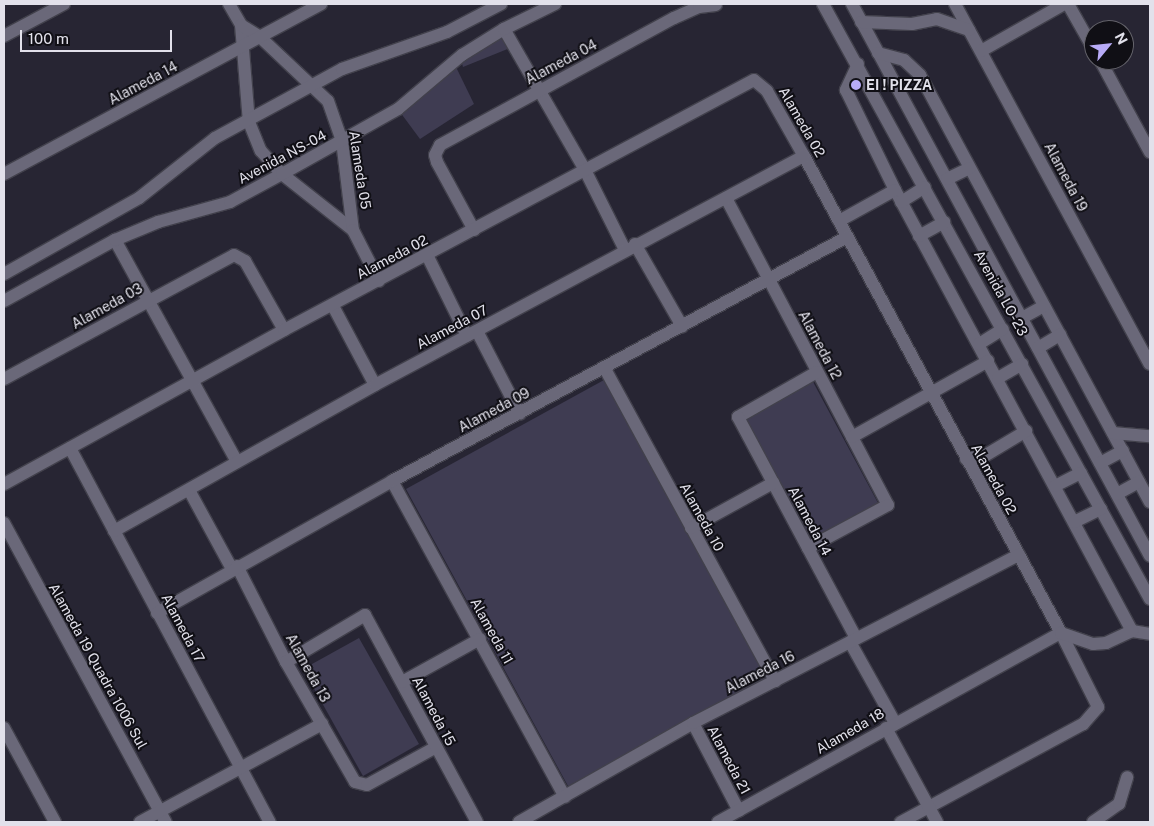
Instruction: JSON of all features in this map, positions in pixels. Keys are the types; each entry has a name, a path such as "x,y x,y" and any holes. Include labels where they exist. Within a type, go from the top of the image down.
{"street":[{"path":"4,36 64,4"},
{"path":"229,4 241,26"},
{"name":"Alameda 14","path":"4,174 321,4"},
{"path":"4,274 139,198 198,149 315,85 365,59 446,32 501,4"},
{"name":"Avenida NS-04","path":"4,300 114,240 158,222 230,202 398,109 442,70 504,29 555,4"},
{"name":"Avenida LO-23","path":"823,4 858,64 1150,599"},
{"name":"Avenida LO-23","path":"852,4 1150,556"},
{"name":"Alameda 19","path":"955,4 1150,364"},
{"path":"981,51 1064,4"},
{"path":"1068,4 1084,32"},
{"name":"Alameda 04","path":"474,230 437,162 436,150 447,141 674,18 699,7 716,5"},
{"path":"862,22 912,24 937,19 969,30"},
{"name":"Alameda 05","path":"241,26 260,37 315,85 335,115 342,141 353,230 282,174 261,150 249,122 240,48 241,26"},
{"path":"504,29 630,247 682,326"},
{"path":"878,52 912,66 970,168 1150,502"},
{"path":"858,64 846,90 901,202 980,344 1132,631"},
{"path":"1105,70 1150,152"},
{"name":"Alameda 02","path":"4,484 194,382 284,330 333,306 754,80 767,91 804,156 1096,699 1095,714 1083,724 901,822"},
{"name":"Alameda 07","path":"114,531 376,385 630,247 729,197 804,156"},
{"path":"947,179 970,168"},
{"path":"901,202 925,187"},
{"path":"839,221 895,190"},
{"name":"Alameda 12","path":"729,197 769,280 888,505 808,548"},
{"path":"919,236 944,222"},
{"path":"353,230 379,280"},
{"name":"Alameda 09","path":"157,613 235,567 392,481 847,237"},
{"path":"114,240 237,462"},
{"path":"427,255 520,414"},
{"name":"Alameda 03","path":"4,379 148,300 234,256 245,261 284,330"},
{"path":"333,306 376,385"},
{"path":"1022,318 1044,306"},
{"path":"980,344 1003,329"},
{"path":"1038,348 1060,335"},
{"path":"852,437 988,361"},
{"path":"998,378 1022,364"},
{"name":"Alameda 10","path":"604,367 775,681"},
{"name":"Alameda 14","path":"818,372 738,417 808,548 853,640 937,822"},
{"path":"966,458 986,455 1026,431"},
{"path":"1113,432 1150,436"},
{"name":"Alameda 17","path":"70,448 270,822"},
{"path":"1100,463 1123,451"},
{"path":"1055,486 1081,473"},
{"name":"Alameda 11","path":"392,481 565,796"},
{"path":"1117,494 1139,482"},
{"path":"691,528 773,483"},
{"name":"Alameda 13","path":"189,490 235,567 286,662 355,782 367,785 436,747"},
{"path":"1074,522 1101,509"},
{"name":"Alameda 19 Quadra 1006 Sul","path":"4,524 163,817"},
{"name":"Alameda 16","path":"519,822 693,723 1019,556"},
{"name":"Alameda 15","path":"286,662 365,615 477,822"},
{"path":"1061,633 1093,644 1106,643 1132,631 1150,634"},
{"name":"Alameda 18","path":"730,818 891,725 1061,633"},
{"path":"402,682 480,639"},
{"name":"Alameda 21","path":"693,723 730,818"},
{"path":"140,822 163,817 241,768 322,724"},
{"path":"4,728 55,822"},
{"path":"1093,822 1119,804 1127,777"}],"shaded area":[{"path":"501,35 510,48 463,67 461,60"},
{"path":"456,67 474,104 420,139 400,112"},
{"path":"604,380 766,678 568,786 406,489"},
{"path":"812,380 878,503 810,539 744,417"},
{"path":"359,638 419,744 363,776 303,669"}],"place":[{"name":"EI ! PIZZA","path":"856,85"}]}
